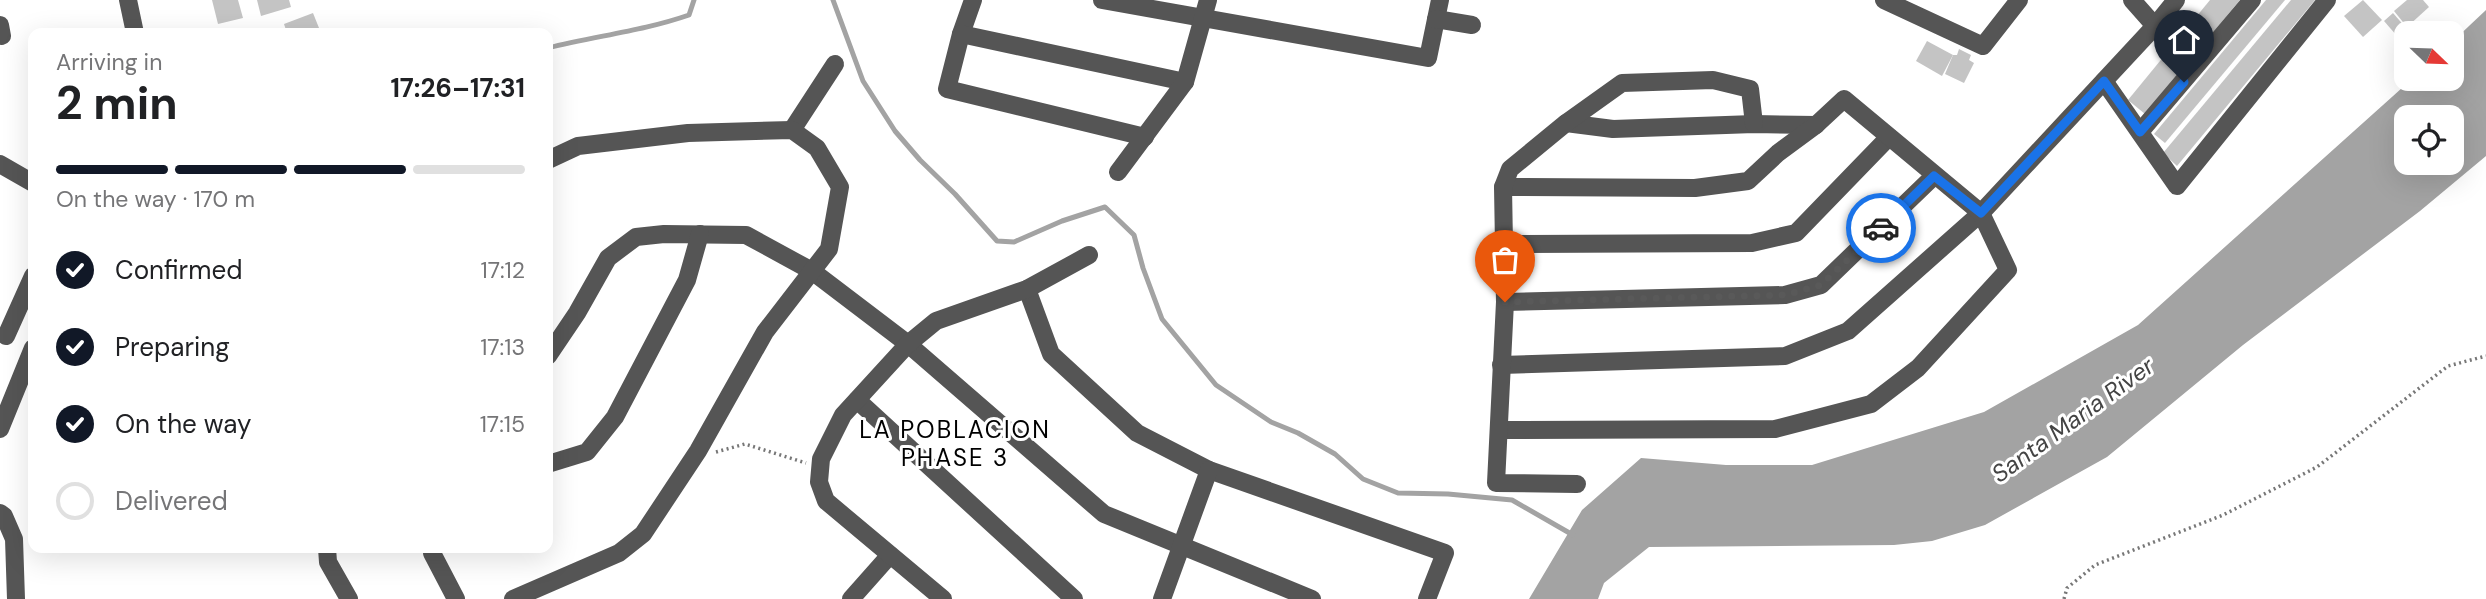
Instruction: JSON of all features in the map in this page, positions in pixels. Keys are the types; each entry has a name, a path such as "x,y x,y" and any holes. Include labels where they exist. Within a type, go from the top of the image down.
{"street":[{"path":"128,0 134,28"},
{"path":"973,0 947,89 1145,137"},
{"path":"1102,0 1428,58 1436,5 1472,25"},
{"path":"1118,172 1185,82 1208,0"},
{"path":"1884,0 1983,46 2018,0"},
{"path":"2132,0 2155,26"},
{"path":"1502,365 1785,356 1848,331 1981,213 2176,0"},
{"path":"2140,132 2252,0"},
{"path":"2104,81 2177,186 2327,0"},
{"path":"961,34 1185,82"},
{"path":"792,130 835,64"},
{"path":"1577,484 1496,483 1505,302 1503,187 1510,169 1566,123 1622,83 1713,80 1750,89 1754,124"},
{"path":"1500,430 1775,429 1871,404 1918,368 2008,270 1981,213 1844,99 1748,181 1695,188 1503,187"},
{"path":"1566,123 1613,129 1754,124 1815,125"},
{"path":"513,599 620,553 643,534 698,451 765,332 829,249 840,187 817,148 792,130 688,134 578,146 553,158"},
{"path":"1503,244 1752,243 1796,233 1889,137"},
{"path":"2,170 28,181"},
{"path":"1505,302 1785,295 1821,285 1934,176"},
{"path":"553,349 608,258 636,237 664,233 746,235 812,271 908,344 1104,513 1312,599"},
{"path":"553,462 587,452 615,417 687,280 701,234"},
{"path":"943,599 826,500 819,482 821,460 843,415 908,344 936,321 1027,289 1089,255"},
{"path":"28,286 3,335 28,345"},
{"path":"1027,289 1051,354 1138,433 1209,470 1445,553 1427,599"},
{"path":"0,429 28,359"},
{"path":"857,400 1074,599"},
{"path":"1162,599 1209,470"},
{"path":"0,513 14,539 10,589"},
{"path":"327,553 328,562 349,599"},
{"path":"432,553 456,599"},
{"path":"851,599 890,555"}],"path":[{"path":"2064,599 2067,588 2095,565 2223,515 2317,467 2448,366 2486,356"},
{"path":"698,451 719,453 745,444 798,460 820,471"}],"water":[{"name":"Santa Maria River","path":"2486,10 2486,156 2464,174 2464,105 2394,105 2394,175 2463,175 2243,345 2107,457 1985,525 1932,541 1894,545 1649,547 1604,583 1598,599 1529,599 1582,510 1641,458 1726,465 1812,465 1984,412 2138,325 2399,91 2464,91 2464,31"}],"building":[{"path":"212,0 238,0 243,18 218,24"},
{"path":"257,0 289,0 291,7 261,16"},
{"path":"2210,0 2240,0 2145,114 2128,100"},
{"path":"2266,0 2285,0 2165,143 2154,134"},
{"path":"2291,0 2315,0 2177,166 2163,153"},
{"path":"2363,0 2382,20 2363,37 2344,16"},
{"path":"2407,0 2423,0 2429,7 2414,21 2402,21 2394,11"},
{"path":"313,13 319,28 285,28 284,24"},
{"path":"2393,13 2400,21 2394,21 2394,33 2384,21"},
{"path":"1927,41 1953,55 1942,76 1916,61"},
{"path":"1959,49 1971,55 1969,60 1974,63 1964,83 1945,74 1953,55 1957,55"}],"waterway":[{"path":"553,47 689,15 694,0"},
{"path":"833,0 863,81 895,131 997,241 1014,242 1062,221 1105,207 1134,235 1162,319 1216,385 1271,422 1298,433 1335,454 1363,479 1398,493 1512,500 1573,535"}],"way so far":[{"path":"1505,302 1785,295 1821,285 1881,228"}],"district":[{"name":"LA POBLACION PHASE 3","path":"955,444"}],"route":[{"path":"1881,228 1934,176 1981,213 2104,81 2140,132 2184,82"}]}
